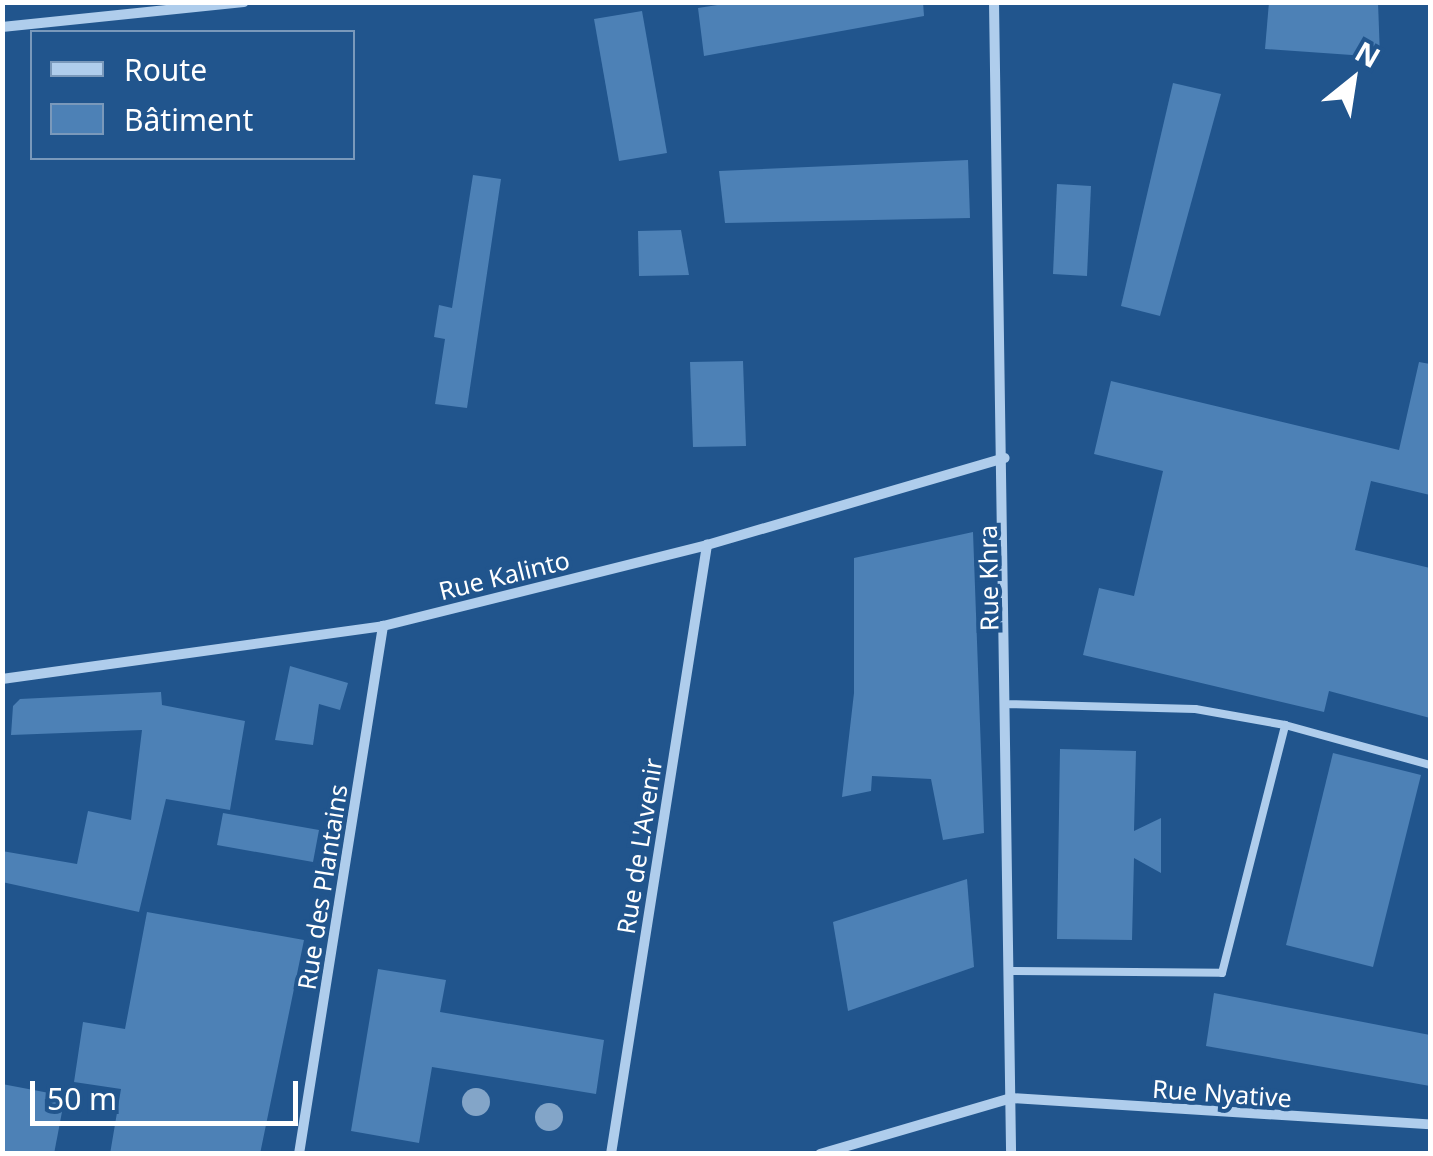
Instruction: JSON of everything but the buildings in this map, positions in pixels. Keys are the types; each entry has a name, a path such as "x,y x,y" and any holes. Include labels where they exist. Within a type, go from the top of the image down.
{"street":[{"path":"2,28 244,2"},
{"name":"Rue Khra","path":"994,2 1010,704 1011,1154"},
{"name":"Rue Kalinto","path":"2,679 383,626 707,545 1005,458"},
{"name":"Rue de L'Avenir","path":"610,1154 707,545"},
{"name":"Rue des Plantains","path":"300,1154 383,626"},
{"name":"Rue Nyative","path":"820,1154 1011,1098 1430,1124"}],"lane":[{"path":"1010,704 1195,709 1284,725 1430,765"},
{"path":"1010,971 1222,973 1284,725"}]}
